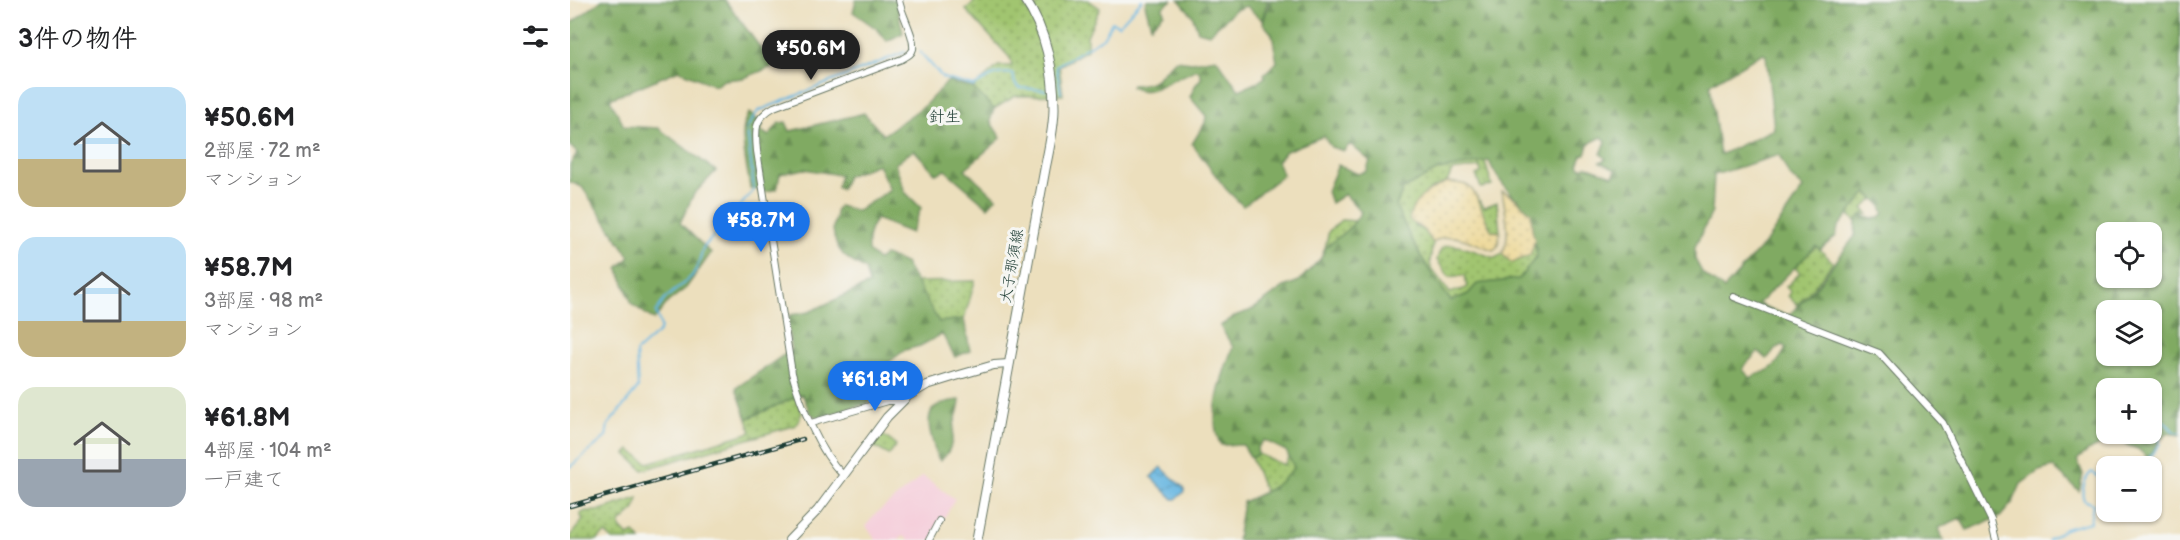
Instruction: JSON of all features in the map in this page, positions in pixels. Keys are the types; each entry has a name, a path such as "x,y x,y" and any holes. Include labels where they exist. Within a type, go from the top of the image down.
{"main road":[{"name":"大子那須線","path":"977,540 1054,109 1047,53 1040,27 1025,0"}],"street":[{"path":"843,475 826,454 811,423 792,373 758,161 756,126 765,112 774,107 910,54 913,48 912,40 899,0"},
{"path":"1734,297 1879,353 1943,423 1991,520 1996,540"},
{"path":"789,540 818,510 887,417 902,401 927,385 994,365 1009,364"},
{"path":"811,423 887,401 902,401"},
{"path":"929,540 939,521"}],"shaded area":[{"path":"923,476 955,499 932,540 909,540 903,536 899,540 876,540 866,526 874,515"}],"green space":[{"path":"602,0 725,0 774,66 744,78 724,80 715,86 679,70 610,99 624,126 658,128 716,171 694,194 680,223 711,253 686,288 668,302 654,320 632,304 618,268 630,257 582,187 570,182 570,165 577,153 570,146 570,24"},
{"path":"856,0 896,0 903,33 887,41 877,29 853,12"},
{"path":"974,0 1021,0 1030,13 1042,0 1088,0 1100,8 1087,36 1087,50 1059,66 1063,95 1015,96 994,109 973,88 998,66 1012,66 1010,58 966,10"},
{"path":"1147,0 1172,0 1163,7 1164,13 1151,26 1145,4"},
{"path":"1179,0 1268,0 1262,20 1246,6 1235,10 1209,34 1198,31 1192,15"},
{"path":"1270,0 2180,0 2180,435 2166,433 2162,437 2162,378 2096,378 2096,444 2101,444 2077,460 2083,474 2079,491 2053,467 2039,471 2021,484 2013,502 2000,517 1967,530 1960,518 1939,528 1943,540 1237,540 1243,502 1277,484 1294,467 1286,451 1264,440 1257,448 1258,454 1251,458 1243,445 1221,445 1215,423 1216,410 1221,382 1233,347 1220,326 1237,315 1252,310 1284,287 1299,281 1321,258 1325,248 1351,227 1361,212 1345,194 1331,203 1327,191 1338,165 1358,174 1366,171 1370,161 1350,144 1344,151 1331,147 1324,136 1286,151 1277,161 1283,175 1243,206 1226,189 1192,144 1205,123 1206,116 1190,97 1202,77 1198,70 1150,90 1131,87 1155,80 1176,60 1192,62 1216,58 1239,90 1265,77 1264,74 1277,62 1272,34 1263,23","holes":["1763,53 1766,55 1774,129 1720,155 1710,84","1602,137 1606,141 1601,154 1606,159 1600,162 1616,170 1613,176 1586,166 1581,168 1578,165 1582,155 1586,154 1588,144","1779,155 1789,175 1803,188 1769,238 1724,289 1703,274 1695,259 1695,247 1712,212 1714,175","1489,161 1502,183 1531,213 1537,256 1519,279 1477,284 1468,294 1451,301 1420,255 1396,206 1403,189 1438,170","1867,192 1880,204 1884,213 1879,218 1872,219 1861,215 1856,222 1855,236 1818,285 1788,316 1758,304 1816,246 1820,250 1836,236 1838,227","1783,345 1786,348 1779,360 1768,370 1751,378 1743,370 1758,352 1767,359 1775,349"]},
{"path":"948,81 973,88 994,109 990,121 1001,138 965,169 996,198 988,207 945,170 936,174 914,150 895,164 905,192 921,208 911,233 876,219 869,234 868,251 878,260 885,255 905,263 939,322 964,319 970,351 955,357 942,334 920,346 905,350 880,369 863,392 871,402 819,418 811,414 802,394 747,419 736,388 791,350 788,325 790,315 809,312 869,284 865,269 847,258 836,244 833,229 836,210 839,206 857,211 890,190 878,164 847,176 841,189 837,187 840,175 804,169 780,174 777,189 766,192 750,188 743,138 743,128 749,113 763,124 761,131 769,136 779,123 786,122 790,131 864,113 883,135 924,106"},
{"path":"1485,162 1492,185 1481,188 1476,175 1481,173 1480,167 1452,171 1447,182 1429,190 1414,226 1425,231 1433,243 1431,268 1450,293 1467,288 1465,275 1449,277 1437,260 1443,247 1454,245 1495,258 1502,254 1512,263 1530,255 1535,240 1537,256 1519,279 1477,284 1468,294 1451,301 1420,255 1396,207 1403,189 1438,170"},
{"path":"1867,192 1874,199 1863,208 1868,214 1861,215 1856,222 1848,214"},
{"path":"1476,196 1484,207 1497,202 1500,232 1492,231"},
{"path":"1341,220 1356,221 1329,247 1325,248 1329,231"},
{"path":"1816,246 1833,262 1797,305 1788,296 1791,292 1786,287 1800,273 1794,267"},
{"path":"975,281 964,319 939,322 914,282"},
{"path":"796,397 802,413 796,425 643,470 626,454 630,450 648,463 751,432 747,419"},
{"path":"960,400 951,444 940,461 930,429 930,415 932,410 943,403"},
{"path":"880,433 896,445 889,455 871,445"},
{"path":"2124,444 2157,444 2149,456 2146,456 2138,449"},
{"path":"1258,454 1284,465 1289,456 1294,467 1285,479 1265,492 1251,458"},
{"path":"638,498 635,509 620,523 620,528 628,536 634,533 641,540 613,540 605,533 597,540 570,540 570,536 583,520 580,514"}],"sand":[{"path":"1447,182 1466,185 1474,192 1492,231 1500,232 1498,246 1493,250 1455,237 1447,237 1433,243 1425,231 1409,220 1414,206 1422,196"},
{"path":"1502,191 1512,196 1531,213 1535,240 1530,255 1512,263 1502,254 1507,232"}],"water":[{"path":"1161,467 1184,488 1184,492 1176,499 1173,499 1151,477"}],"waterway":[{"path":"1061,93 1056,66 1103,38 1112,22 1119,25 1142,0"},
{"path":"570,467 606,437 608,425 638,388 636,352 660,331 661,327 656,312 665,299 692,276 698,266 703,248 754,190 747,128 758,111 905,52"},
{"path":"920,52 943,78 974,86 992,76 1007,73 1013,74 1015,84 1020,88 1046,90"},
{"path":"2151,456 2160,444 2158,425 2161,421 2165,422 2174,432 2180,433"},
{"path":"2048,540 2065,529 2090,522 2093,504 2084,500 2084,485 2092,472 2096,475"}],"railway":[{"path":"570,506 803,439"}],"district":[{"name":"針生","path":"945,117"}]}
